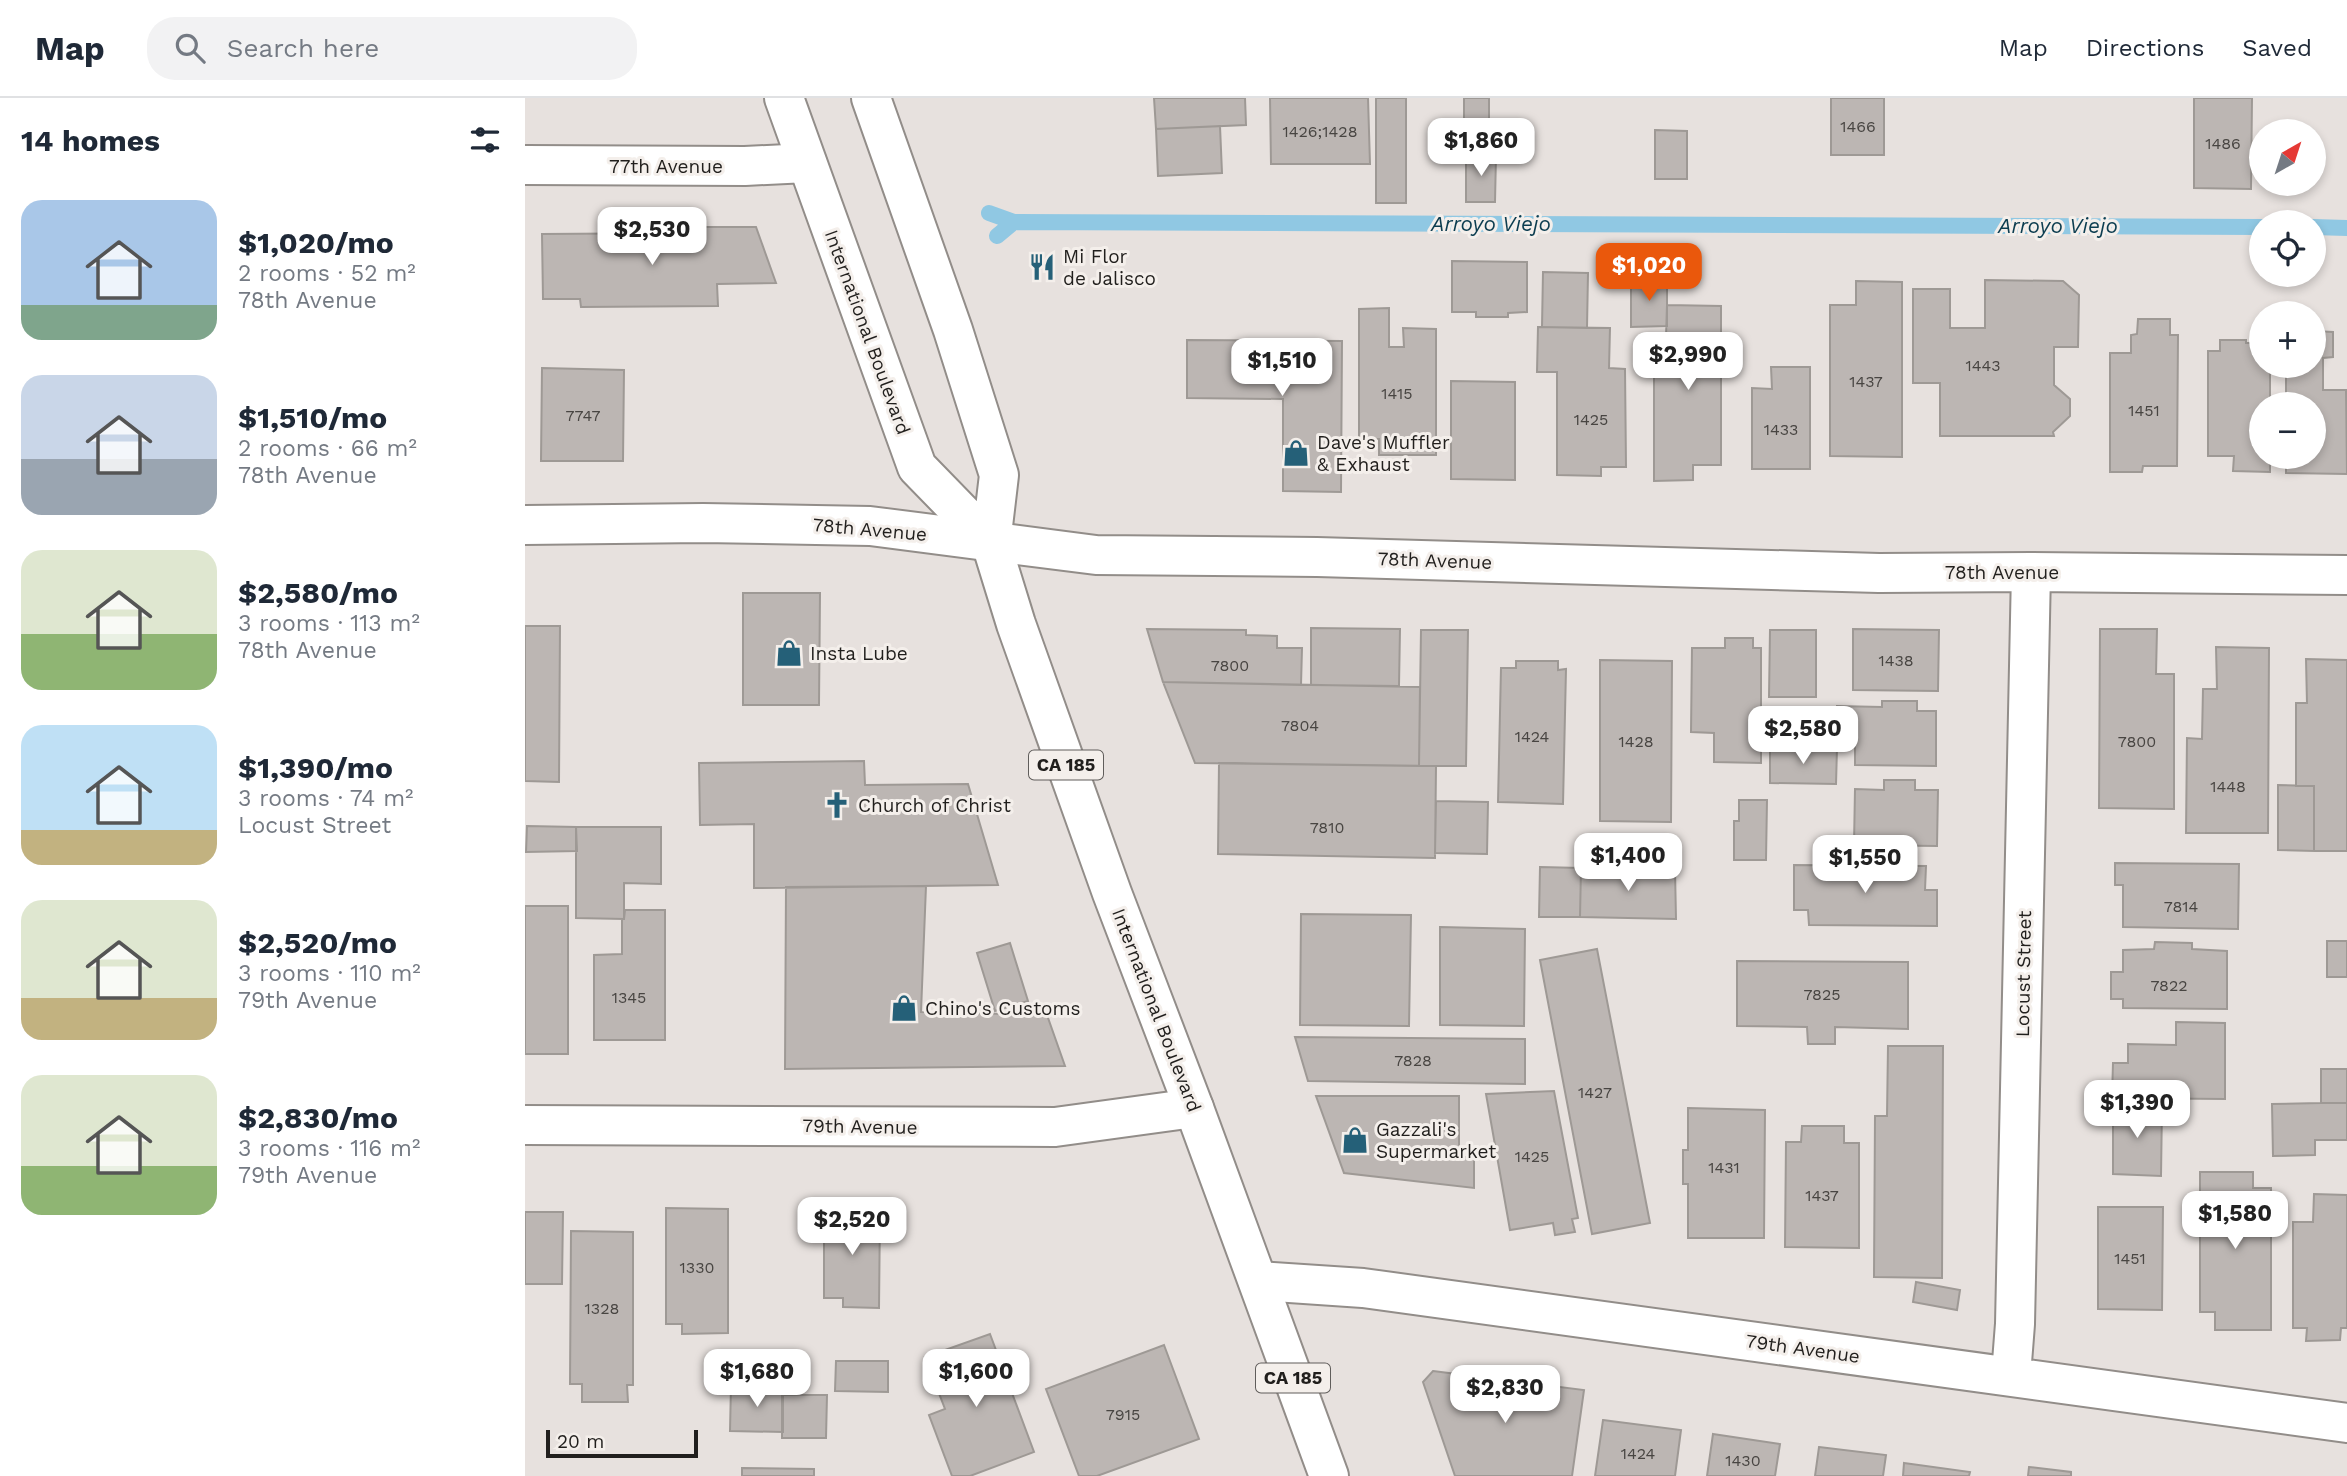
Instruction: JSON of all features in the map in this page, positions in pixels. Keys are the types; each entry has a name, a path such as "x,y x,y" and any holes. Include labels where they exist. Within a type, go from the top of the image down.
{"street":[{"name":"International Boulevard","path":"783,98 917,467 991,542"},
{"name":"International Boulevard","path":"871,98 953,330 999,475 991,542 1016,624 1112,892 1329,1476"},
{"name":"77th Avenue","path":"525,165 745,166 807,163"},
{"name":"78th Avenue","path":"525,525 715,523 870,526 1096,555 1317,557 1879,573 2347,575"},
{"name":"Locust Street","path":"2011,1376 2016,1310 2031,572"},
{"name":"79th Avenue","path":"525,1125 1055,1127 1194,1108"},
{"name":"79th Avenue","path":"1258,1281 1363,1288 2347,1423"}],"building":[{"path":"1154,98 1245,98 1246,125 1156,129"},
{"path":"1270,98 1368,98 1370,164 1271,164"},
{"path":"1376,98 1406,98 1406,203 1376,203"},
{"path":"1464,98 1489,98 1489,125 1464,124"},
{"path":"1831,98 1884,98 1884,155 1831,155"},
{"path":"2194,98 2252,98 2252,119 2249,119 2249,189 2194,188"},
{"path":"1220,126 1222,173 1158,176 1156,129"},
{"path":"1655,130 1687,131 1687,179 1655,179"},
{"path":"1466,155 1496,155 1495,202 1466,202"},
{"path":"692,227 756,227 776,283 717,284 718,306 581,307 580,299 543,299 542,234 692,233"},
{"path":"1452,261 1527,262 1527,312 1508,313 1508,317 1476,317 1476,312 1452,312"},
{"path":"1543,272 1588,273 1587,328 1542,327"},
{"path":"1631,280 1667,281 1667,326 1631,327"},
{"path":"1985,280 2063,281 2079,295 2078,347 2054,347 2054,385 2070,399 2070,416 2053,432 2054,436 1940,436 1940,383 1913,383 1913,289 1950,289 1950,328 1985,328"},
{"path":"1856,281 1902,282 1902,457 1830,456 1830,305 1856,305"},
{"path":"1667,305 1721,306 1721,465 1693,465 1693,480 1654,481 1654,337 1666,337"},
{"path":"1389,308 1389,347 1404,347 1403,328 1436,329 1436,455 1379,455 1379,439 1359,439 1359,309"},
{"path":"2138,319 2170,319 2170,335 2178,335 2177,466 2143,466 2142,472 2110,472 2110,353 2131,353 2131,335 2137,334"},
{"path":"1538,327 1610,328 1609,368 1625,369 1626,467 1601,467 1601,476 1557,475 1557,372 1537,372"},
{"path":"2326,332 2333,332 2333,357 2326,358"},
{"path":"1187,340 1342,341 1341,492 1283,491 1283,399 1187,398"},
{"path":"2220,340 2246,340 2246,343 2249,343 2249,378 2270,378 2270,392 2249,392 2249,469 2270,469 2270,472 2233,471 2234,456 2208,456 2208,351 2220,351"},
{"path":"1771,367 1810,367 1810,469 1752,469 1752,388 1772,389"},
{"path":"542,368 624,370 623,461 541,461"},
{"path":"2286,378 2323,378 2323,390 2346,390 2347,474 2286,473 2286,469 2326,469 2326,392 2286,392"},
{"path":"1451,381 1515,382 1515,480 1451,479"},
{"path":"743,593 820,593 819,705 743,705"},
{"path":"525,626 560,626 559,782 525,781"},
{"path":"1311,628 1400,629 1399,686 1311,685"},
{"path":"1147,629 1246,630 1246,635 1277,636 1277,648 1302,648 1301,685 1163,682"},
{"path":"1853,629 1939,630 1938,691 1853,690"},
{"path":"2100,629 2157,629 2156,674 2174,674 2174,809 2099,808"},
{"path":"1421,630 1468,630 1466,766 1419,766"},
{"path":"1770,630 1816,630 1816,697 1769,697"},
{"path":"1725,638 1753,638 1753,648 1761,648 1761,763 1714,762 1714,733 1691,732 1692,648 1725,648"},
{"path":"2216,647 2269,648 2268,833 2186,833 2187,738 2202,739 2203,689 2217,689"},
{"path":"2306,659 2347,660 2347,851 2314,851 2314,786 2296,786 2296,703 2307,703"},
{"path":"1600,660 1672,661 1671,822 1600,821"},
{"path":"1516,661 1558,661 1558,670 1566,669 1563,804 1498,802 1501,668 1516,668"},
{"path":"1163,682 1420,687 1419,766 1195,763"},
{"path":"1882,701 1917,701 1917,711 1936,711 1936,766 1855,765 1855,746 1836,746 1837,706 1882,707"},
{"path":"1770,748 1837,748 1836,784 1770,783"},
{"name":"Church of Christ","path":"864,761 865,785 968,784 998,885 754,888 754,824 700,825 699,763"},
{"path":"1219,763 1436,766 1435,858 1218,854"},
{"path":"1884,780 1915,780 1915,790 1938,790 1937,846 1854,845 1855,789 1884,790"},
{"path":"2278,785 2314,786 2314,851 2278,850"},
{"path":"1739,800 1767,800 1766,860 1734,860 1734,821 1739,821"},
{"path":"1436,801 1488,802 1487,854 1435,853"},
{"path":"527,826 576,827 577,851 526,852"},
{"path":"576,827 661,827 661,884 624,883 624,919 576,918"},
{"path":"2115,863 2239,864 2238,929 2123,927 2123,885 2115,885"},
{"path":"1794,865 1926,866 1925,890 1937,890 1937,926 1809,925 1808,910 1794,910"},
{"path":"1540,867 1581,868 1580,917 1539,917"},
{"path":"1581,868 1675,869 1676,919 1580,917"},
{"path":"926,886 921,1012 1047,1015 1065,1066 785,1069 786,887"},
{"path":"525,906 568,906 568,1054 525,1054"},
{"path":"625,910 665,910 665,1040 594,1040 594,955 622,954 622,919"},
{"path":"1301,914 1411,915 1409,1026 1300,1025"},
{"path":"1440,927 1525,929 1524,1026 1440,1025"},
{"path":"2327,941 2347,941 2347,977 2327,977"},
{"path":"2155,942 2192,943 2192,949 2227,951 2227,1009 2123,1008 2123,999 2111,999 2111,972 2123,972 2123,950 2154,949"},
{"path":"1010,943 1028,1001 995,1011 977,953"},
{"path":"1597,949 1650,1223 1592,1234 1540,960"},
{"path":"1737,961 1908,962 1908,1029 1835,1027 1835,1044 1808,1044 1807,1027 1737,1026"},
{"path":"2176,1022 2225,1023 2225,1099 2112,1098 2113,1063 2128,1063 2128,1044 2176,1045"},
{"path":"1295,1037 1525,1039 1525,1084 1308,1081"},
{"path":"1888,1046 1943,1046 1942,1278 1874,1277 1875,1116 1887,1116"},
{"path":"2321,1069 2347,1069 2347,1103 2321,1103"},
{"path":"1554,1091 1578,1218 1572,1219 1575,1232 1555,1235 1553,1223 1510,1230 1486,1094"},
{"path":"1316,1096 1459,1096 1459,1157 1474,1157 1474,1188 1344,1173"},
{"path":"2347,1103 2347,1140 2315,1140 2315,1155 2273,1156 2272,1104"},
{"path":"2113,1105 2162,1106 2161,1176 2113,1174"},
{"path":"1688,1108 1765,1110 1764,1238 1688,1238 1688,1184 1683,1184 1683,1150 1688,1150"},
{"path":"1802,1126 1844,1126 1844,1143 1859,1143 1859,1248 1785,1247 1786,1142 1801,1142"},
{"path":"2200,1172 2253,1172 2253,1188 2271,1188 2271,1330 2215,1330 2215,1312 2200,1312"},
{"path":"2314,1194 2347,1195 2347,1328 2341,1328 2340,1340 2306,1341 2307,1328 2293,1328 2293,1222 2313,1222"},
{"path":"2098,1207 2163,1207 2162,1310 2098,1309"},
{"path":"666,1208 728,1209 728,1333 682,1334 682,1324 666,1324"},
{"path":"824,1209 880,1210 879,1308 843,1307 843,1298 824,1298"},
{"path":"525,1212 563,1212 562,1284 525,1284"},
{"path":"571,1231 633,1232 633,1385 627,1385 628,1402 582,1402 582,1384 570,1384"},
{"path":"1916,1282 1960,1290 1957,1310 1913,1302"},
{"path":"990,1334 1034,1452 970,1476 952,1476 929,1415 945,1409 925,1357"},
{"path":"1164,1345 1199,1439 1097,1476 1079,1476 1046,1389"},
{"path":"836,1361 888,1361 888,1392 835,1391"},
{"path":"1433,1371 1584,1390 1572,1476 1455,1476 1423,1382"},
{"path":"731,1385 783,1386 783,1432 730,1431"},
{"path":"782,1395 827,1395 826,1438 782,1438"},
{"path":"1603,1420 1681,1430 1675,1476 1595,1476"},
{"path":"1713,1434 1780,1444 1775,1476 1707,1476"},
{"path":"1819,1447 1886,1455 1883,1476 1815,1476"},
{"path":"1904,1463 1970,1472 1969,1476 1903,1476"},
{"path":"2029,1467 2071,1472 2071,1476 2028,1476"},
{"path":"742,1468 814,1469 814,1476 742,1476"}],"waterway":[{"name":"Arroyo Viejo","path":"989,213 1014,222 2249,227"},
{"name":"Arroyo Viejo","path":"997,236 1014,222"},
{"name":"Arroyo Viejo","path":"2326,227 2347,228"}],"place":[{"name":"Mi Flor de Jalisco","path":"1042,267"},
{"name":"Dave's Muffler & Exhaust","path":"1296,453"},
{"name":"Insta Lube","path":"789,653"},
{"name":"Church of Christ","path":"837,805"},
{"name":"Chino's Customs","path":"904,1008"},
{"name":"Gazzali's Supermarket","path":"1355,1140"}]}
